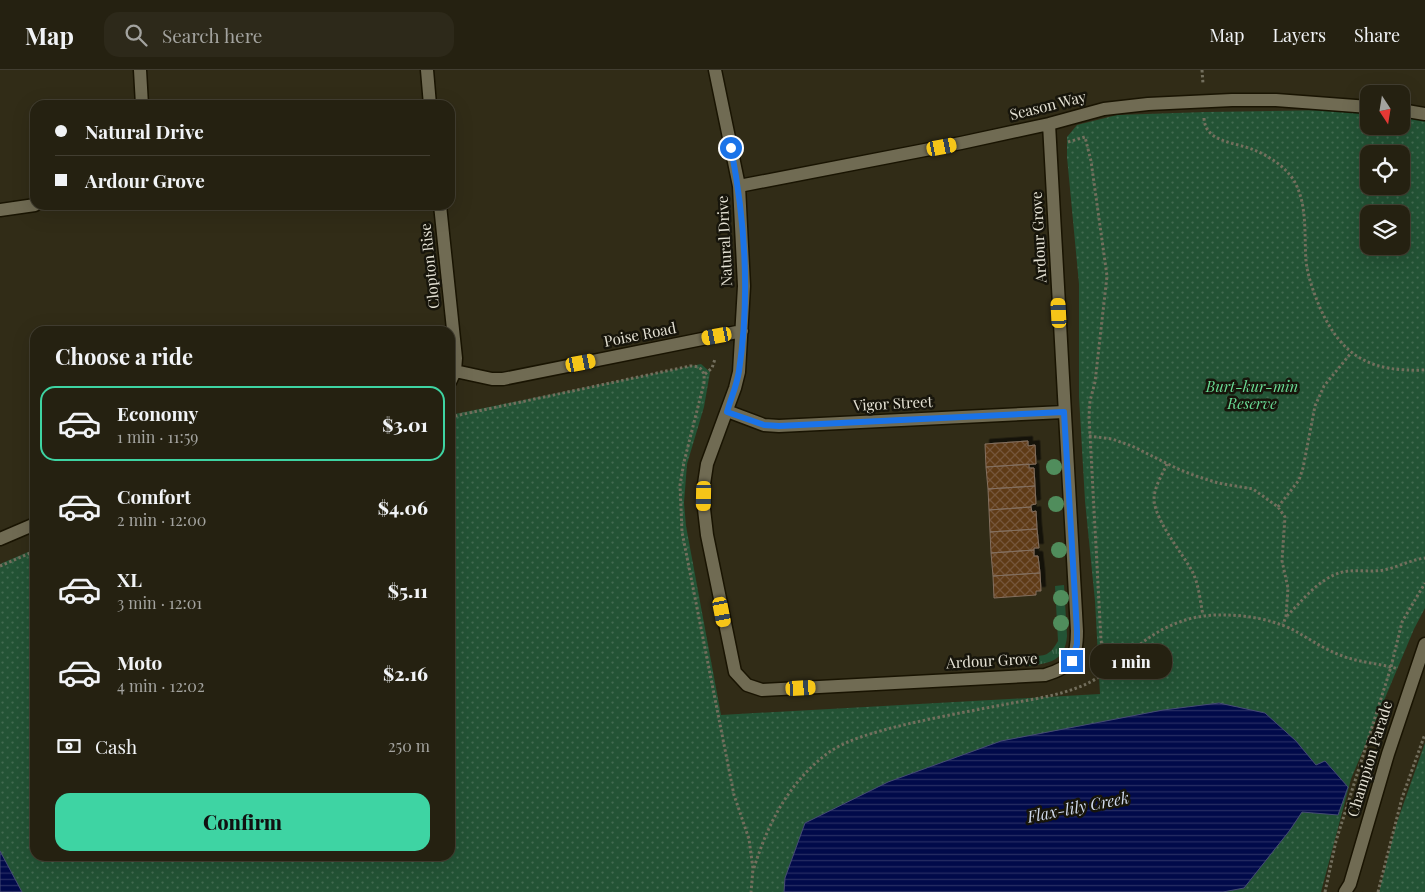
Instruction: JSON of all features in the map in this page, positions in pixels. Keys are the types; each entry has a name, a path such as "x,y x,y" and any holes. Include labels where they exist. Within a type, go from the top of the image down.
{"street":[{"path":"140,70 142,100"},
{"path":"427,70 430,100"},
{"name":"Natural Drive","path":"715,70 739,186 744,286 739,372 727,412"},
{"name":"Season Way","path":"739,186 951,145 1049,124 1104,109 1204,101 1276,100 1360,106"},
{"path":"1410,112 1425,114"},
{"name":"Ardour Grove","path":"727,412 707,464 704,484 704,509 707,535 735,672 747,685 762,690 1045,675 1066,667 1076,653 1077,638 1049,124"},
{"path":"0,210 30,206"},
{"name":"Clopton Rise","path":"441,210 453,326"},
{"name":"Poise Road","path":"455,376 503,379 742,331"},
{"name":"Clopton Rise","path":"455,348 455,362"},
{"name":"Vigor Street","path":"727,412 764,425 779,426 1064,412"},
{"path":"0,539 30,526"},
{"name":"Champion Parade","path":"1348,889 1425,644"}],"path":[{"path":"1204,101 1204,122 1210,133 1218,139 1253,150 1269,158 1284,168 1294,180 1300,196 1304,217 1308,274 1314,295 1325,319 1337,338 1351,353 1364,361 1386,368 1408,371 1425,370"},
{"path":"1050,147 1085,137 1091,162 1107,262 1105,301 1089,416 1100,640 1104,657 1111,669"},
{"path":"1278,506 1299,480 1315,406 1324,386 1351,353"},
{"path":"715,359 712,368 705,374 684,462 680,485 682,532 734,795 749,839 753,869 751,892"},
{"path":"455,416 690,366 697,366 705,374"},
{"path":"1066,438 1090,436 1112,439 1132,446 1196,476 1218,483 1253,488 1278,506 1285,517 1281,548 1288,588 1286,616 1283,625"},
{"path":"1167,464 1155,490 1154,500 1157,511 1168,532 1192,572 1198,589 1203,615"},
{"path":"0,566 30,552"},
{"path":"1286,616 1332,575 1348,571 1384,570 1413,559 1425,558"},
{"path":"1325,892 1336,841 1391,667 1402,622 1425,583"},
{"path":"753,869 777,810 796,783 812,765 830,752 873,733 913,722 1060,693 1092,682 1143,642 1162,629 1181,621 1203,615 1225,614 1248,617 1283,625 1341,656 1414,674"},
{"path":"1378,892 1402,798 1425,734"}],"green space":[{"name":"Burt-kur-min Reserve","path":"1329,110 1360,112 1360,135 1410,135 1410,117 1425,120 1425,608 1414,629 1351,779 1321,892 0,892 0,564 30,551 30,861 455,861 455,414 701,364 710,372 704,407 687,464 684,503 686,526 721,715 1100,694 1095,601 1085,501 1079,397 1079,284 1067,157 1067,137 1077,125 1117,115"},
{"path":"1064,585 1067,636 1063,651 1060,656 1050,662 1029,666 1029,656 1046,654 1052,650 1058,641 1055,586"},
{"path":"1425,743 1425,892 1379,892 1396,825"}],"water":[{"name":"Flax-lily Creek","path":"1219,703 1265,713 1296,741 1316,765 1325,761 1348,787 1338,815 1302,812 1244,888 1223,892 784,892 785,878 805,823 888,782 1001,741 1163,710"},
{"path":"0,851 22,892 0,892"}],"building":[{"path":"1028,441 1028,446 1035,445 1036,464 986,467 985,444"},
{"path":"1029,464 1029,468 1034,468 1035,486 988,489 986,467"},
{"path":"1035,486 1036,504 1031,505 1031,507 989,510 988,489"},
{"path":"1031,507 1032,512 1036,511 1037,529 990,532 989,510"},
{"path":"1037,529 1039,548 991,553 990,532"},
{"path":"1034,550 1034,556 1038,556 1040,573 993,576 991,553"},
{"path":"1040,573 1041,591 1036,591 1036,595 994,598 993,576"}],"route":[{"path":"731,148 739,186 744,286 739,372 727,412 764,425 779,426 1064,412 1077,631 1076,653 1072,661"}]}
